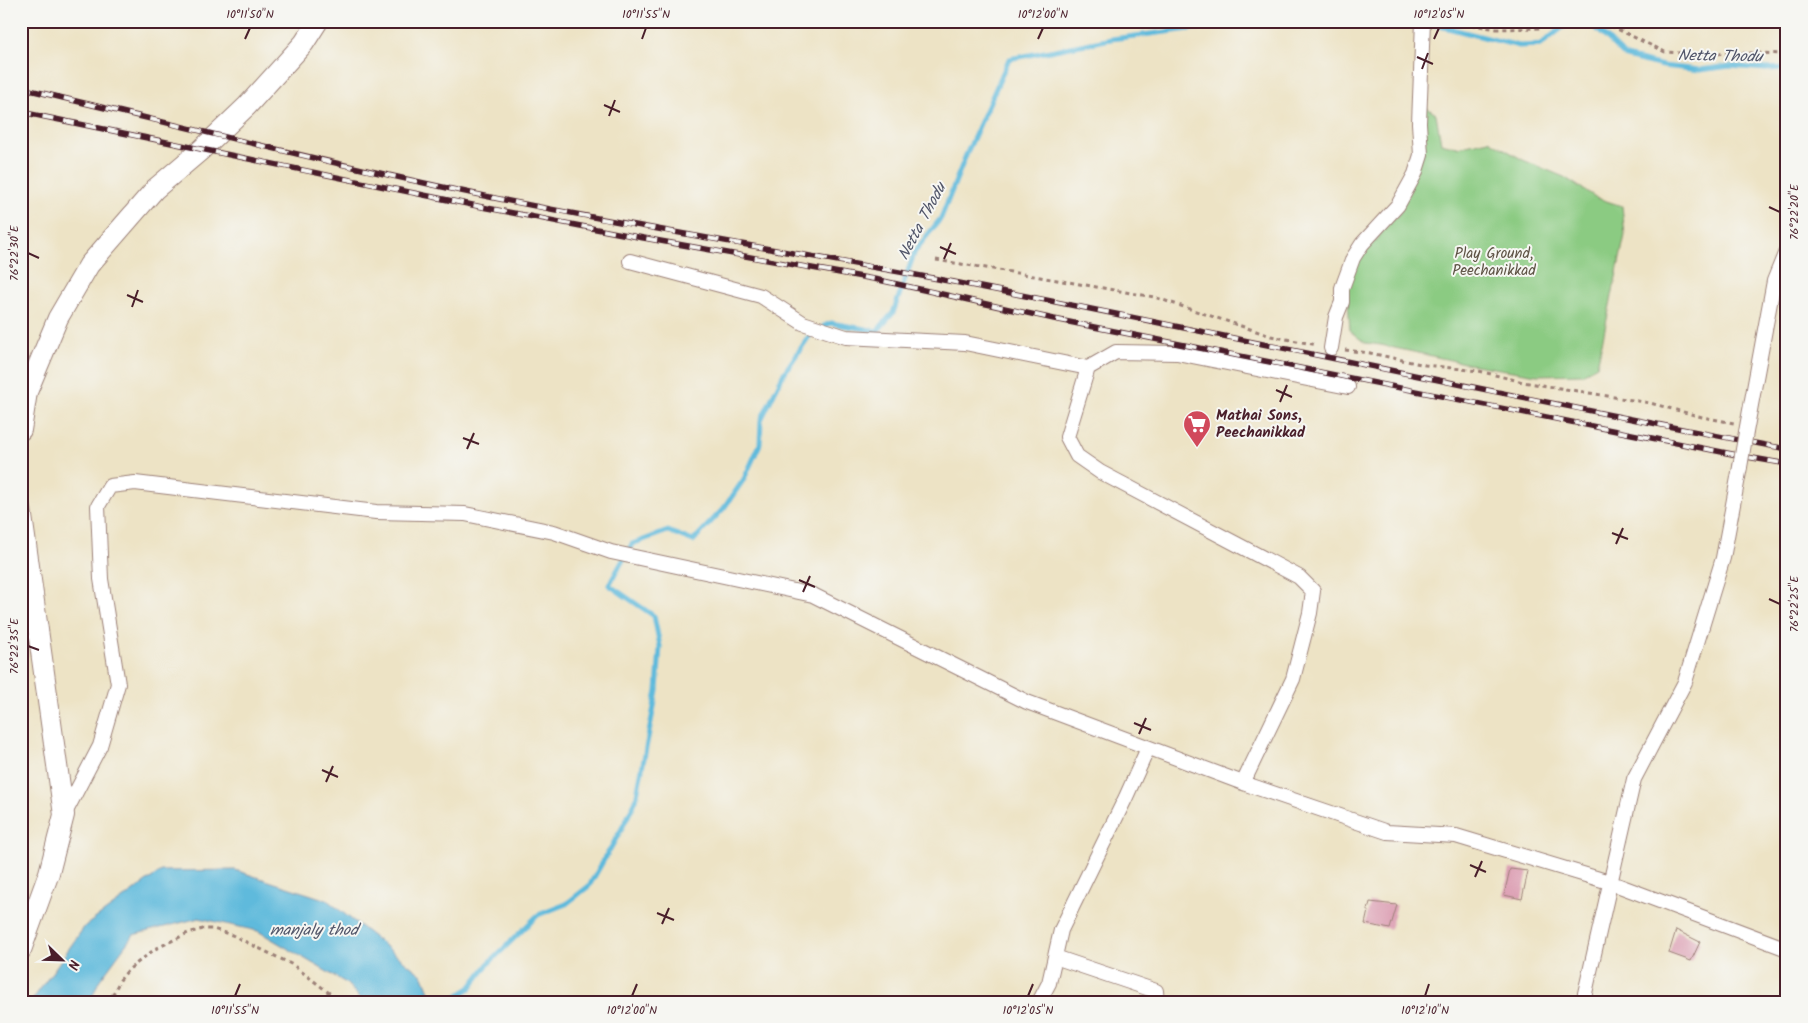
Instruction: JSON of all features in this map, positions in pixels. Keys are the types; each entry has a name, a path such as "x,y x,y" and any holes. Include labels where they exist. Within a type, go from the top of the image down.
{"main road":[{"path":"21,430 28,392 58,318 89,265 155,189 201,150 246,106 304,43 318,21"},
{"path":"21,509 64,815 49,872 21,950"}],"street":[{"path":"1331,348 1336,317 1342,302 1342,288 1353,258 1362,244 1398,205 1415,174 1421,155 1419,124 1423,21"},
{"path":"1583,1002 1634,779 1685,682 1723,558 1774,280 1787,249"},
{"path":"630,261 761,296 803,323 846,337 965,343 1088,368 1116,352 1177,353 1348,387"},
{"path":"1088,368 1067,437 1077,456 1100,472 1299,577 1313,591 1310,613 1293,679 1243,783"},
{"path":"64,815 100,746 118,684 101,579 98,506 110,486 135,483 376,512 465,514 554,532 615,553 813,594 1028,702 1243,783 1387,832 1456,836 1609,882 1787,948"},
{"path":"1040,1002 1049,983 1061,930 1148,748"},
{"path":"1054,957 1156,991 1157,1002"}],"path":[{"path":"1448,21 1497,29 1541,28 1548,21"},
{"path":"1605,21 1617,29 1665,52 1787,54"},
{"path":"109,1002 128,970 155,949 188,933 203,929 213,929 232,935 293,965 341,1002"}],"green space":[{"name":"Play Ground, Peechanikkad","path":"1425,107 1436,114 1441,143 1457,147 1489,140 1523,160 1564,177 1597,198 1622,206 1625,235 1597,366 1582,374 1537,375 1469,364 1365,343 1350,331 1347,286 1360,258 1401,211"}],"water":[{"name":"manjaly thod","path":"235,870 327,900 423,976 433,1002 364,1002 346,983 258,931 199,918 133,935 99,981 90,1002 31,1002 85,926 161,871"}],"building":[{"path":"1510,869 1528,871 1522,899 1504,895"},
{"path":"1370,902 1397,905 1390,929 1365,924"},
{"path":"1676,930 1700,942 1691,961 1669,953"}],"waterway":[{"name":"Netta Thodu","path":"824,326 831,323 877,331 893,313 915,251 941,218 966,155 1009,59 1111,39 1198,28 1229,21"},
{"name":"Netta Thodu","path":"1424,22 1519,46 1540,45 1563,27 1575,21"},
{"name":"Netta Thodu","path":"1577,21 1595,27 1626,57 1663,66 1700,70 1730,66 1766,69 1787,68"},
{"path":"437,1000 449,1001 470,988 488,964 538,915 566,904 589,886 621,830 636,800 657,691 660,646 654,616 609,585 632,544 668,531 693,541 724,508 744,479 760,444 761,420 784,373 812,332 816,330"}],"railway":[{"path":"21,88 307,157 480,195 602,219 970,285 1787,449"},
{"path":"21,112 482,207 879,280 1054,319 1787,464"}],"place":[{"name":"Mathai Sons, Peechanikkad","path":"1197,448"}]}
